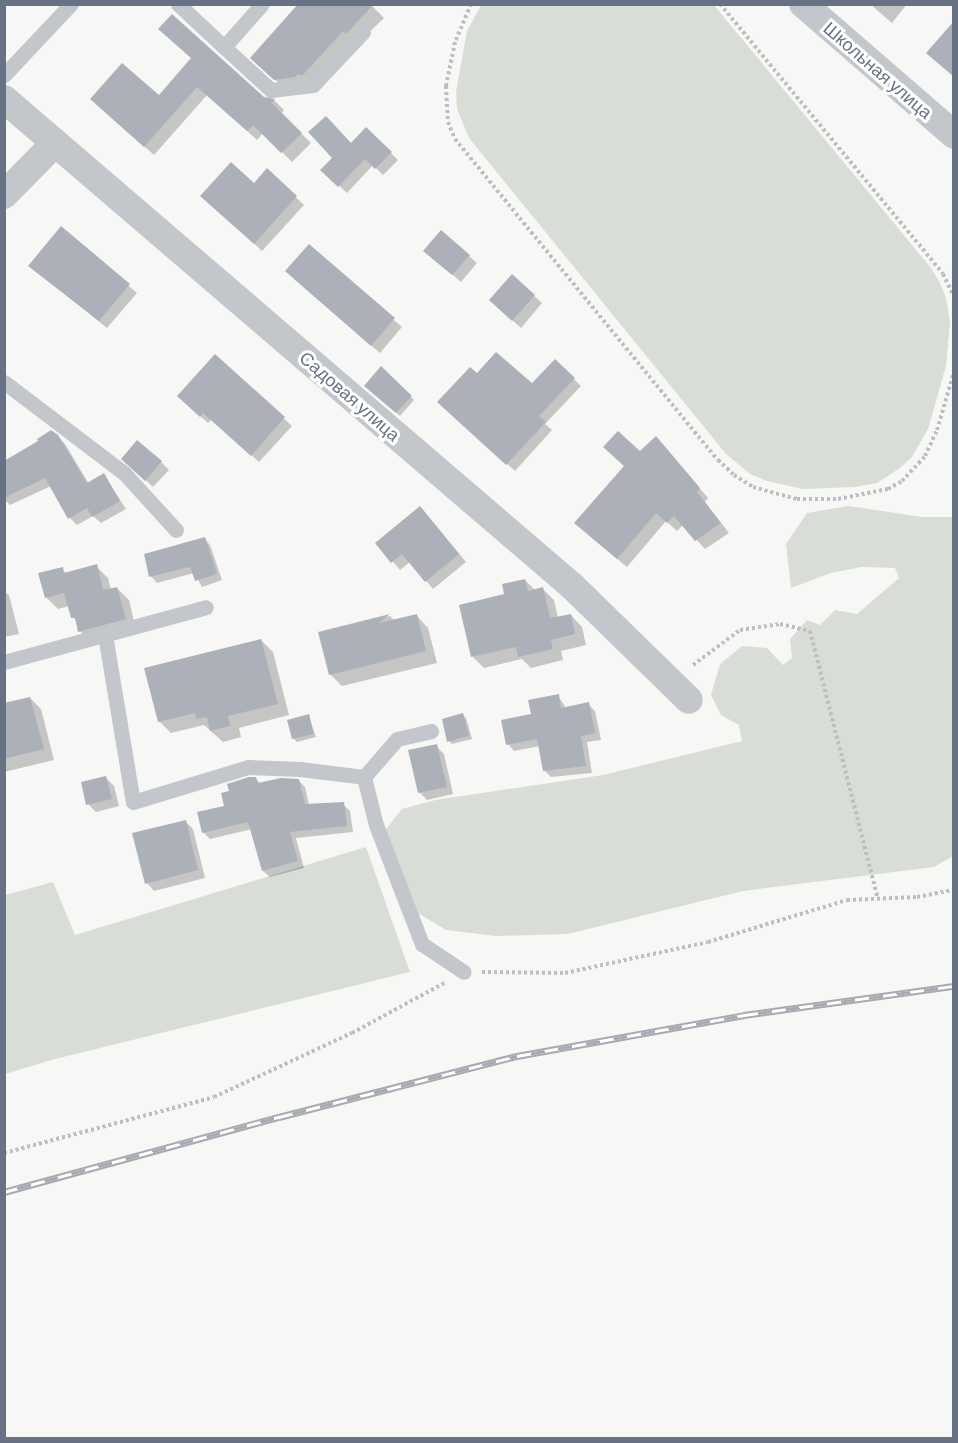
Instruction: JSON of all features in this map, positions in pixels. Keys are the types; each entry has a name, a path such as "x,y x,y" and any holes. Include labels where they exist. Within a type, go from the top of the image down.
{"street":[{"name":"Школьная улица","path":"803,4 954,135"},
{"name":"Садовая улица","path":"4,99 572,586 680,691"},
{"path":"4,195 55,143"}],"lane":[{"path":"4,75 71,4"},
{"path":"178,4 271,90 313,85 363,32"},
{"path":"224,47 262,4"},
{"path":"4,382 124,473 176,530"},
{"path":"4,662 206,607"},
{"path":"105,635 133,802 248,767 300,769 364,777"},
{"path":"364,777 397,739 431,731"},
{"path":"364,777 376,825 422,944 464,972"}],"path":[{"path":"471,4 455,42 446,86 448,122 455,138 710,451 734,475 753,488 797,499 838,498 888,489 902,481 925,456 938,430 954,372"},
{"path":"720,4 943,274 954,297"},
{"path":"680,691 740,630 780,624 810,631 878,899"},
{"path":"4,1153 214,1097 352,1033 464,972 565,973 708,942 847,900 917,897 954,890"}],"shaded area":[{"path":"481,5 714,5 931,268 940,283 946,298 950,322 946,366 928,429 912,457 877,483 855,487 803,489 767,481 750,474 726,454 469,138 457,109 456,92 467,31"},
{"path":"849,506 922,517 953,517 953,856 934,867 743,891 568,934 496,936 446,930 403,904 382,834 402,809 435,800 603,775 742,741 739,725 721,715 711,695 720,664 742,646 767,648 783,665 792,658 790,639 807,620 820,625 835,610 857,614 899,578 895,568 861,567 831,573 791,588 786,544 807,513"},
{"path":"366,847 410,972 55,1059 5,1074 5,895 53,882 75,935"}],"building":[{"path":"298,4 374,4 346,34 343,31 302,76 298,74 295,77 274,80 250,58"},
{"path":"172,14 264,97 275,99 272,103 302,133 281,153 253,125 247,131 197,87 144,147 90,99 122,63 159,95 191,58 158,29"},
{"path":"954,21 954,77 926,53"},
{"path":"326,116 351,143 366,127 392,152 375,169 365,159 338,187 320,170 332,158 308,132"},
{"path":"231,162 254,183 267,168 297,196 254,244 200,196"},
{"path":"61,226 130,284 99,321 28,266"},
{"path":"441,230 470,255 452,275 423,251"},
{"path":"309,244 395,318 371,346 285,271"},
{"path":"512,274 535,295 512,321 489,300"},
{"path":"496,352 532,383 555,359 575,378 539,416 546,422 506,465 437,402 470,367 477,373"},
{"path":"215,354 285,417 251,456 203,413 200,417 177,396"},
{"path":"381,366 412,396 396,413 364,386"},
{"path":"51,430 58,435 87,483 104,473 120,501 92,517 87,508 68,519 45,478 4,498 4,461 38,441 37,439"},
{"path":"618,431 640,451 656,436 700,488 697,492 721,523 695,541 674,516 667,523 656,513 617,559 574,523 624,466 603,447"},
{"path":"137,440 162,461 145,481 121,459"},
{"path":"420,506 459,554 425,582 402,554 391,563 375,543"},
{"path":"205,537 217,574 195,581 190,567 149,577 144,554"},
{"path":"97,564 103,590 117,587 126,619 78,632 75,618 71,618 64,593 45,598 38,573 63,567 64,573"},
{"path":"525,579 528,591 543,587 550,618 571,614 575,634 551,640 553,649 518,657 516,647 471,657 459,605 504,594 502,584"},
{"path":"390,614 379,623 417,614 426,651 329,675 318,632"},
{"path":"261,639 278,704 228,716 230,726 210,731 207,717 196,719 195,713 158,722 144,668"},
{"path":"559,694 561,708 589,702 595,733 581,736 586,766 543,771 537,739 506,745 501,720 531,714 528,700"},
{"path":"30,697 44,749 4,759 4,703"},
{"path":"463,713 469,736 447,742 442,719"},
{"path":"309,714 314,734 292,739 287,720"},
{"path":"437,744 447,787 418,793 408,750"},
{"path":"106,776 112,799 86,805 81,782"},
{"path":"256,777 258,783 281,778 299,779 305,804 344,802 347,826 290,832 298,861 262,871 248,822 202,833 197,812 224,806 221,793 229,791 227,784"},
{"path":"186,820 198,870 145,884 132,833"}],"railway":[{"path":"4,1192 279,1117 517,1056 744,1015 954,986"}]}
